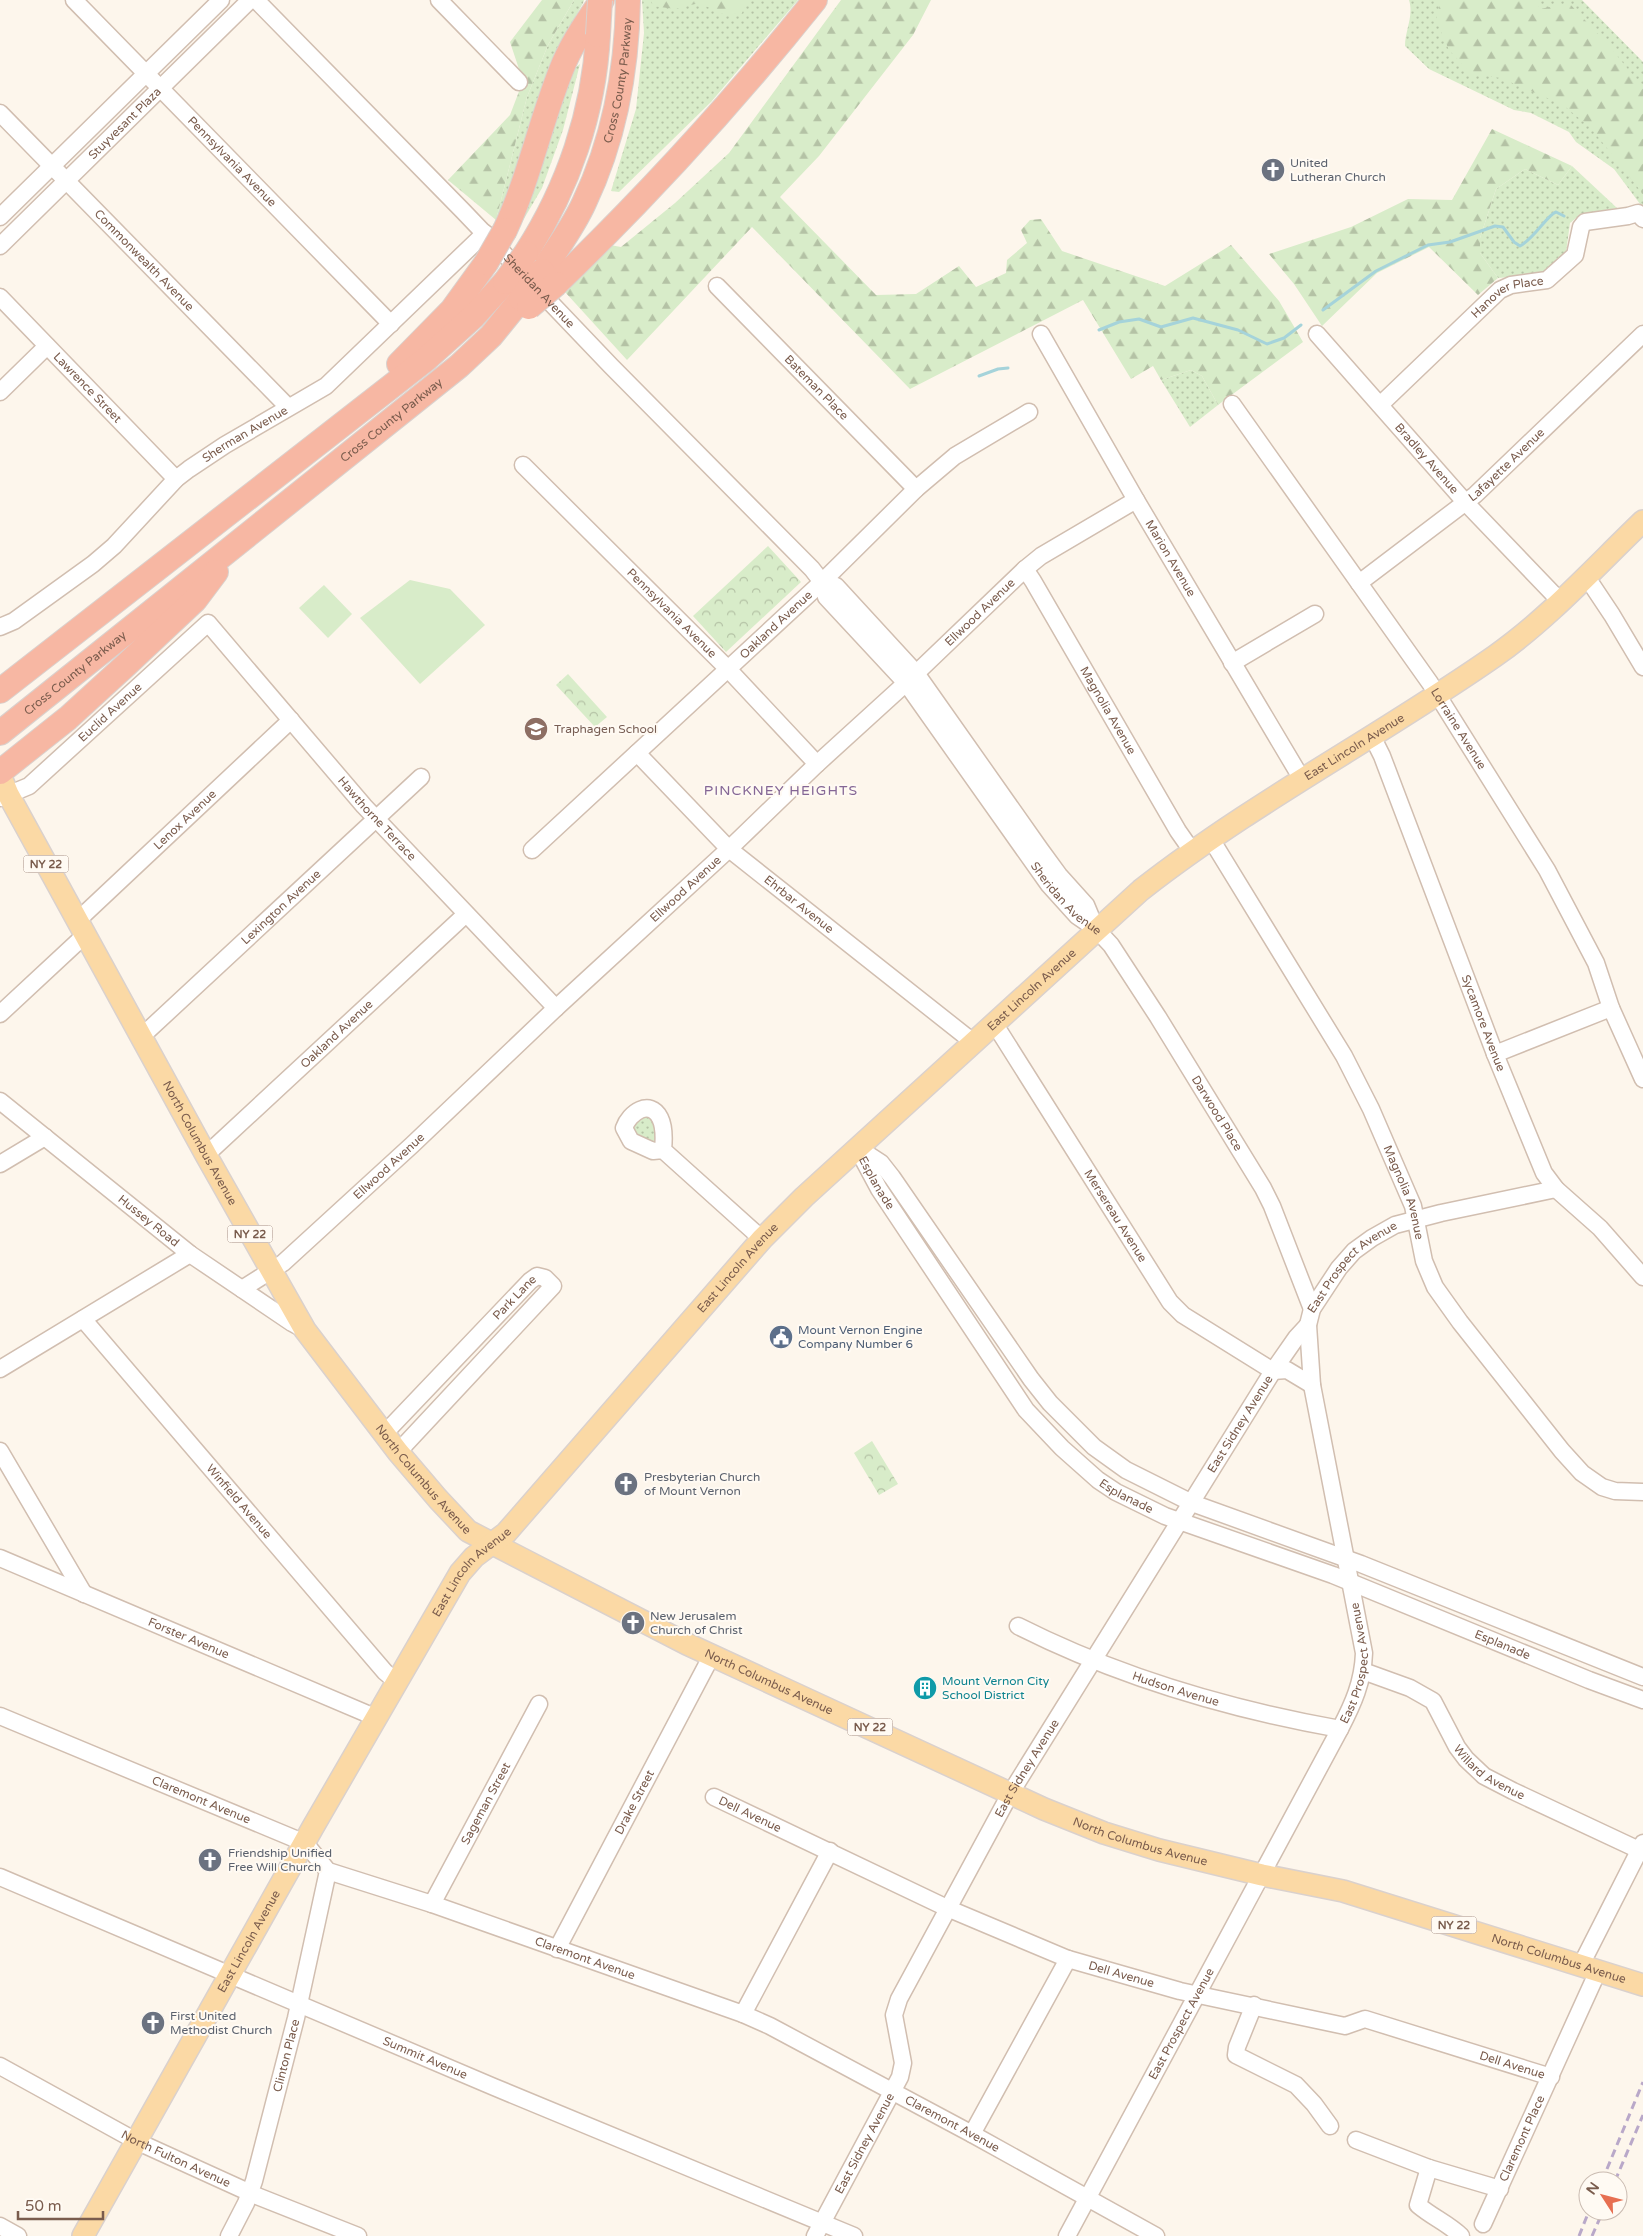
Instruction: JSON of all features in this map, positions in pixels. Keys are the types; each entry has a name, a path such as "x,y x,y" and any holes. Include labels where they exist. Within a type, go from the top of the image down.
{"highway":[{"path":"354,413 452,310 486,263 495,232 525,182 564,63 578,36 601,0"},
{"name":"Cross County Parkway","path":"0,691 441,346 474,316 504,282 539,233 557,196 581,136 595,74 601,0"},
{"name":"Cross County Parkway","path":"4,730 474,353 549,277 568,232 584,203 607,141 621,79 626,41 628,0"},
{"path":"549,277 653,186 761,67 815,0"},
{"path":"6,769 87,701 195,600 237,545"}],"main road":[{"name":"East Lincoln Avenue","path":"83,2236 230,1974 460,1573 474,1557 506,1533 762,1239 973,1042 1141,890 1192,851 1437,695 1496,655 1560,601 1643,521"},
{"name":"North Columbus Avenue","path":"6,769 4,796 81,928 305,1330 398,1452 468,1531 712,1655 1044,1810 1130,1841 1262,1875 1343,1891 1643,1985"}],"street":[{"name":"Pennsylvania Avenue","path":"74,0 391,324"},
{"name":"Stuyvesant Plaza","path":"0,217 221,0"},
{"name":"Stuyvesant Plaza","path":"0,246 250,0"},
{"name":"Sheridan Avenue","path":"256,0 495,232 611,366 812,569 822,582 826,597 911,678 1049,885 1077,916 1096,929"},
{"path":"439,0 519,82"},
{"name":"Commonwealth Avenue","path":"0,113 288,407"},
{"name":"Hanover Place","path":"1380,405 1500,290 1511,285 1547,280 1575,255 1580,229 1585,222 1592,219 1640,216"},
{"name":"Sherman Avenue","path":"0,628 14,621 93,564 120,540 176,479 208,455 326,386 391,324 495,232"},
{"name":"Bateman Place","path":"717,286 916,490"},
{"name":"Lawrence Street","path":"0,297 176,479"},
{"name":"Marion Avenue","path":"1041,334 1136,500 1303,781"},
{"name":"Bradley Avenue","path":"1317,334 1466,503 1560,601"},
{"name":"Lafayette Avenue","path":"1360,583 1466,503 1643,334"},
{"path":"0,392 47,346"},
{"name":"Lorraine Avenue","path":"1232,404 1360,583 1437,695 1548,870 1596,963 1611,1008 1643,1079"},
{"name":"Oakland Avenue","path":"532,850 822,582 916,490 955,456 1029,412"},
{"name":"Pennsylvania Avenue","path":"523,465 728,669 817,764"},
{"name":"Ellwood Avenue","path":"242,1289 283,1263 405,1152 556,1008 911,678 1024,569 1041,556 1136,500"},
{"name":"Magnolia Avenue","path":"1024,569 1192,851"},
{"path":"1586,576 1643,667"},
{"path":"1232,663 1315,614"},
{"name":"Hawthorne Terrace","path":"208,623 376,820 556,1008"},
{"name":"Euclid Avenue","path":"4,796 29,786 208,623"},
{"name":"Lenox Avenue","path":"0,1014 81,928 291,720"},
{"name":"Sycamore Avenue","path":"1372,736 1382,756 1495,1054 1544,1173 1556,1189 1600,1228 1643,1277"},
{"name":"Ehrbar Avenue","path":"637,753 729,849 973,1042"},
{"name":"Lexington Avenue","path":"141,1037 421,777"},
{"name":"Magnolia Avenue","path":"1212,839 1344,1056 1371,1109 1413,1206 1424,1261 1435,1287 1460,1322 1562,1452 1582,1473 1602,1487 1615,1491 1643,1492"},
{"name":"Oakland Avenue","path":"206,1155 466,914"},
{"name":"Darwood Place","path":"1096,929 1110,945 1158,1017 1263,1188 1272,1206 1312,1309"},
{"path":"1495,1054 1611,1008"},
{"name":"Mersereau Avenue","path":"994,1023 1170,1302 1183,1315 1273,1372"},
{"name":"Hussey Road","path":"0,1101 190,1254 305,1330"},
{"path":"0,1164 45,1137"},
{"name":"Esplanade","path":"858,1148 881,1163 892,1177 1006,1344 1050,1403 1094,1447 1126,1470 1192,1503 1346,1560 1643,1677"},
{"name":"Esplanade","path":"858,1148 879,1189 1026,1410 1044,1431 1082,1466 1116,1492 1180,1522 1351,1582 1643,1700"},
{"path":"663,1150 762,1239"},
{"name":"East Prospect Avenue","path":"1067,2236 1360,1689 1364,1653 1312,1385 1308,1325 1312,1309 1339,1268 1354,1252 1372,1238 1395,1225 1556,1189"},
{"path":"0,1369 190,1254"},
{"name":"Park Lane","path":"384,1434 530,1281 537,1276 549,1282 398,1452"},
{"name":"Winfield Avenue","path":"83,1319 378,1665 397,1682"},
{"name":"East Sidney Avenue","path":"818,2229 900,2077 904,2063 894,2015 899,1998 947,1908 1010,1794 1273,1372 1296,1338 1308,1325"},
{"path":"1273,1372 1287,1370 1312,1385"},
{"path":"0,1451 84,1594"},
{"name":"Forster Avenue","path":"0,1558 377,1718"},
{"name":"Hudson Avenue","path":"1018,1626 1094,1661 1169,1689 1207,1700 1340,1729"},
{"name":"Drake Street","path":"557,1949 712,1655"},
{"name":"Willard Avenue","path":"1363,1671 1410,1688 1433,1702 1457,1747 1466,1759 1484,1776 1522,1795 1641,1846"},
{"name":"Sageman Street","path":"432,1904 539,1704"},
{"name":"Claremont Avenue","path":"0,1716 305,1843 328,1871 432,1904 743,2014 770,2026 972,2134 1156,2236"},
{"name":"Dell Avenue","path":"714,1797 947,1908 1068,1959 1197,1995 1254,2005 1345,2026 1364,2020 1551,2077"},
{"path":"1590,1968 1641,1846"},
{"path":"743,2014 830,1852"},
{"name":"Clinton Place","path":"229,2236 250,2192 300,2004 328,1871"},
{"name":"Summit Avenue","path":"0,1877 702,2174 818,2229 854,2236"},
{"path":"972,2134 1068,1959"},
{"name":"Claremont Place","path":"1483,2224 1551,2077 1590,1968"},
{"path":"1254,2005 1236,2047 1236,2055 1296,2085 1314,2104 1330,2126"},
{"name":"North Fulton Avenue","path":"0,2066 136,2141 250,2192 358,2236"},
{"path":"1356,2140 1429,2168 1500,2189"},
{"path":"1429,2168 1418,2205 1433,2218 1455,2230 1461,2236"},
{"path":"0,2226 18,2236"}],"green space":[{"path":"542,0 574,0 548,45 527,97 496,220 448,180 510,115 523,81 510,42"},
{"path":"574,0 584,0 551,61 510,189 496,220 527,97 548,45"},
{"path":"642,0 798,0 711,102 619,192 611,191 636,109 644,33"},
{"path":"651,0 747,0 742,13 725,15 699,3 675,9 653,6"},
{"path":"841,0 931,0 913,35 819,156 780,197 876,295 916,294 959,266 976,287 1006,273 1007,260 1027,243 1021,230 1030,220 1041,219 1062,251 1165,286 1231,245 1279,301 1303,342 1218,405 1202,376 1191,370 1161,380 1153,366 1131,379 1083,300 910,389 752,227 627,360 565,292 610,245 621,247 675,203 729,153"},
{"path":"1409,0 1582,0 1643,62 1643,208 1614,169 1576,142 1569,132 1531,113 1514,110 1429,69 1405,46 1410,17"},
{"path":"1441,0 1535,0 1540,9 1569,3 1611,48 1643,88 1643,194 1591,128 1563,105 1501,78 1471,74 1449,50 1436,20"},
{"path":"580,64 563,130 542,188 518,229 567,74"},
{"path":"1492,129 1572,166 1558,185 1525,169 1496,189 1480,238 1480,253 1498,278 1478,295 1429,247 1377,273 1322,326 1294,284 1269,254 1351,227 1408,199 1452,200"},
{"path":"1572,166 1617,208 1581,214 1570,223 1566,252 1542,274 1498,278 1480,253 1480,238 1496,189 1525,169 1558,185"},
{"path":"1191,370 1202,376 1218,405 1190,427 1161,380"},
{"path":"768,546 801,582 726,652 693,616"},
{"path":"410,580 450,589 485,625 420,684 360,618"},
{"path":"324,585 352,614 328,638 299,608"},
{"path":"568,674 607,717 595,727 556,685"},
{"path":"643,1114 652,1118 657,1140 655,1143 639,1139 631,1123"},
{"path":"872,1441 898,1484 879,1495 854,1453"}],"waterway":[{"path":"1323,310 1376,271 1428,245 1450,242 1495,226 1503,227 1514,242 1520,246 1531,238 1552,214 1556,212 1564,216"},
{"path":"1099,330 1119,322 1139,319 1161,327 1193,318 1238,330 1267,344 1284,338 1301,325"},
{"path":"979,376 998,369 1008,368"}],"railway":[{"path":"1606,2171 1643,2082"},
{"path":"1619,2171 1643,2115"},
{"path":"1579,2236 1585,2221"},
{"path":"1592,2236 1599,2221"}],"place":[{"name":"United Lutheran Church","path":"1273,170"},
{"name":"Traphagen School","path":"536,729"},
{"name":"Mount Vernon Engine Company Number 6","path":"781,1337"},
{"name":"Presbyterian Church of Mount Vernon","path":"626,1484"},
{"name":"New Jerusalem Church of Christ","path":"633,1623"},
{"name":"Mount Vernon City School District","path":"925,1688"},
{"name":"Friendship Unified Free Will Church","path":"210,1860"},
{"name":"First United Methodist Church","path":"153,2023"}],"district":[{"name":"PINCKNEY HEIGHTS","path":"781,790"}]}
